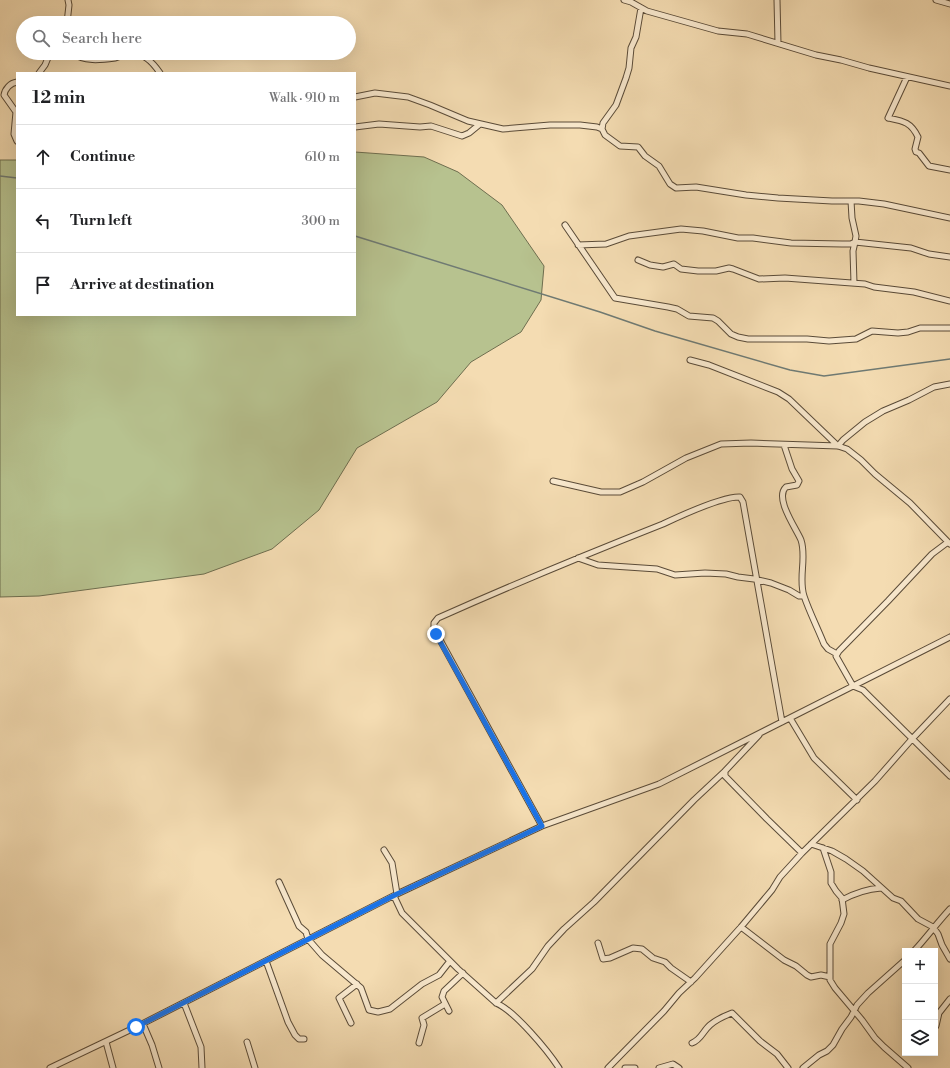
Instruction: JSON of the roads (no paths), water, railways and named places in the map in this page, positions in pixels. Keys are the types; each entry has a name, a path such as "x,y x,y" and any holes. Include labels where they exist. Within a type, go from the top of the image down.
{"street":[{"path":"68,0 68,16"},
{"path":"624,0 631,2 646,11 718,31 747,34 816,55 950,86"},
{"path":"777,0 778,43"},
{"path":"936,0 950,4"},
{"path":"641,8 636,37 631,48 629,68 626,78 616,105 604,122 602,129 605,135 620,146 638,147 645,156 659,166 670,184 676,188 696,187 746,195 884,204 950,218"},
{"path":"40,72 47,60"},
{"path":"149,60 159,72"},
{"path":"907,77 888,118 905,122 915,132 918,137 915,149 916,152 919,153 929,166 950,170"},
{"path":"16,82 8,86 4,95 16,112 14,134 16,139"},
{"path":"356,97 375,94 408,97 468,121 503,129 550,125 597,127 602,129"},
{"path":"356,127 379,124 420,127 431,126 462,136 469,133 480,124"},
{"path":"852,201 852,218 856,236 852,251 854,283"},
{"path":"565,225 616,298 677,309 689,316 713,318 731,334 738,337 748,339 807,339 829,342 856,339 872,331 898,333 908,332 920,328 950,328"},
{"path":"578,245 606,244 629,236 681,229 738,238 753,238 791,243 851,244 855,242 911,248 929,254 950,257"},
{"path":"638,260 650,265 662,267 674,264 681,269 687,270 716,271 729,268 759,278 785,278 865,284 882,289 914,292 950,301"},
{"path":"690,360 709,365 784,395 838,446"},
{"path":"838,446 842,440 883,410 918,396 934,387 950,384"},
{"path":"553,480 601,492 620,492 643,482 686,458 721,444 751,443 838,446 847,449 910,503 949,543 932,554 836,654"},
{"path":"784,445 792,469 799,481 797,485 786,487 782,491 782,494 786,510 798,533 803,549 804,596 824,644 828,649 836,654 854,686 863,690 950,776"},
{"path":"542,826 440,641 434,629 434,623 438,618 578,558 695,511 728,498 740,497 743,502 782,722"},
{"path":"578,558 598,565 657,569 675,575 718,573 756,579 789,590 799,596 804,596"},
{"path":"50,1068 143,1024 396,895 542,826 659,784 950,637"},
{"path":"608,1068 691,982 772,890 780,877 802,853 875,782 912,739 950,699"},
{"path":"790,718 814,758 857,800"},
{"path":"496,1003 532,969 548,946 564,929 594,902 762,732"},
{"path":"725,771 725,776 802,853"},
{"path":"811,844 839,854 863,871 881,888 901,902 918,919 933,928 938,934 950,959"},
{"path":"823,848 832,872 831,883 842,900 844,917 830,944 830,977 832,984 884,1048 908,1068"},
{"path":"384,850 392,863 396,895 402,913 450,961 496,1003 502,1005 529,1031 560,1068"},
{"path":"279,882 299,926 306,932 308,939 331,964 357,984 362,991 369,1010 378,1012 386,1011 422,984 439,975 450,961"},
{"path":"842,900 854,893 869,889 881,888"},
{"path":"917,948 950,909"},
{"path":"741,926 784,960 796,966 807,975 811,977 821,974 830,977"},
{"path":"598,943 603,959 610,958 633,948 642,949 653,958 665,962 691,982"},
{"path":"266,961 288,1022 295,1035 299,1039 304,1039"},
{"path":"803,1068 833,1045 857,1005 868,992 902,963"},
{"path":"449,1010 442,997 444,991 463,973"},
{"path":"351,1023 339,998 357,984"},
{"path":"938,1020 940,1013 950,999"},
{"path":"184,1003 201,1047 202,1068"},
{"path":"419,1042 424,1025 422,1018 445,1004"},
{"path":"692,1043 697,1042 708,1026 732,1012 760,1041 776,1054 788,1068"},
{"path":"143,1024 152,1045 159,1068"},
{"path":"106,1042 113,1068"},
{"path":"247,1042 255,1068"},
{"path":"659,1068 673,1064 679,1068"},
{"path":"625,1068 634,1068"}],"waterway":[{"path":"0,176 16,178"},
{"path":"356,236 600,312 655,331 790,370 824,376 950,359"}]}
